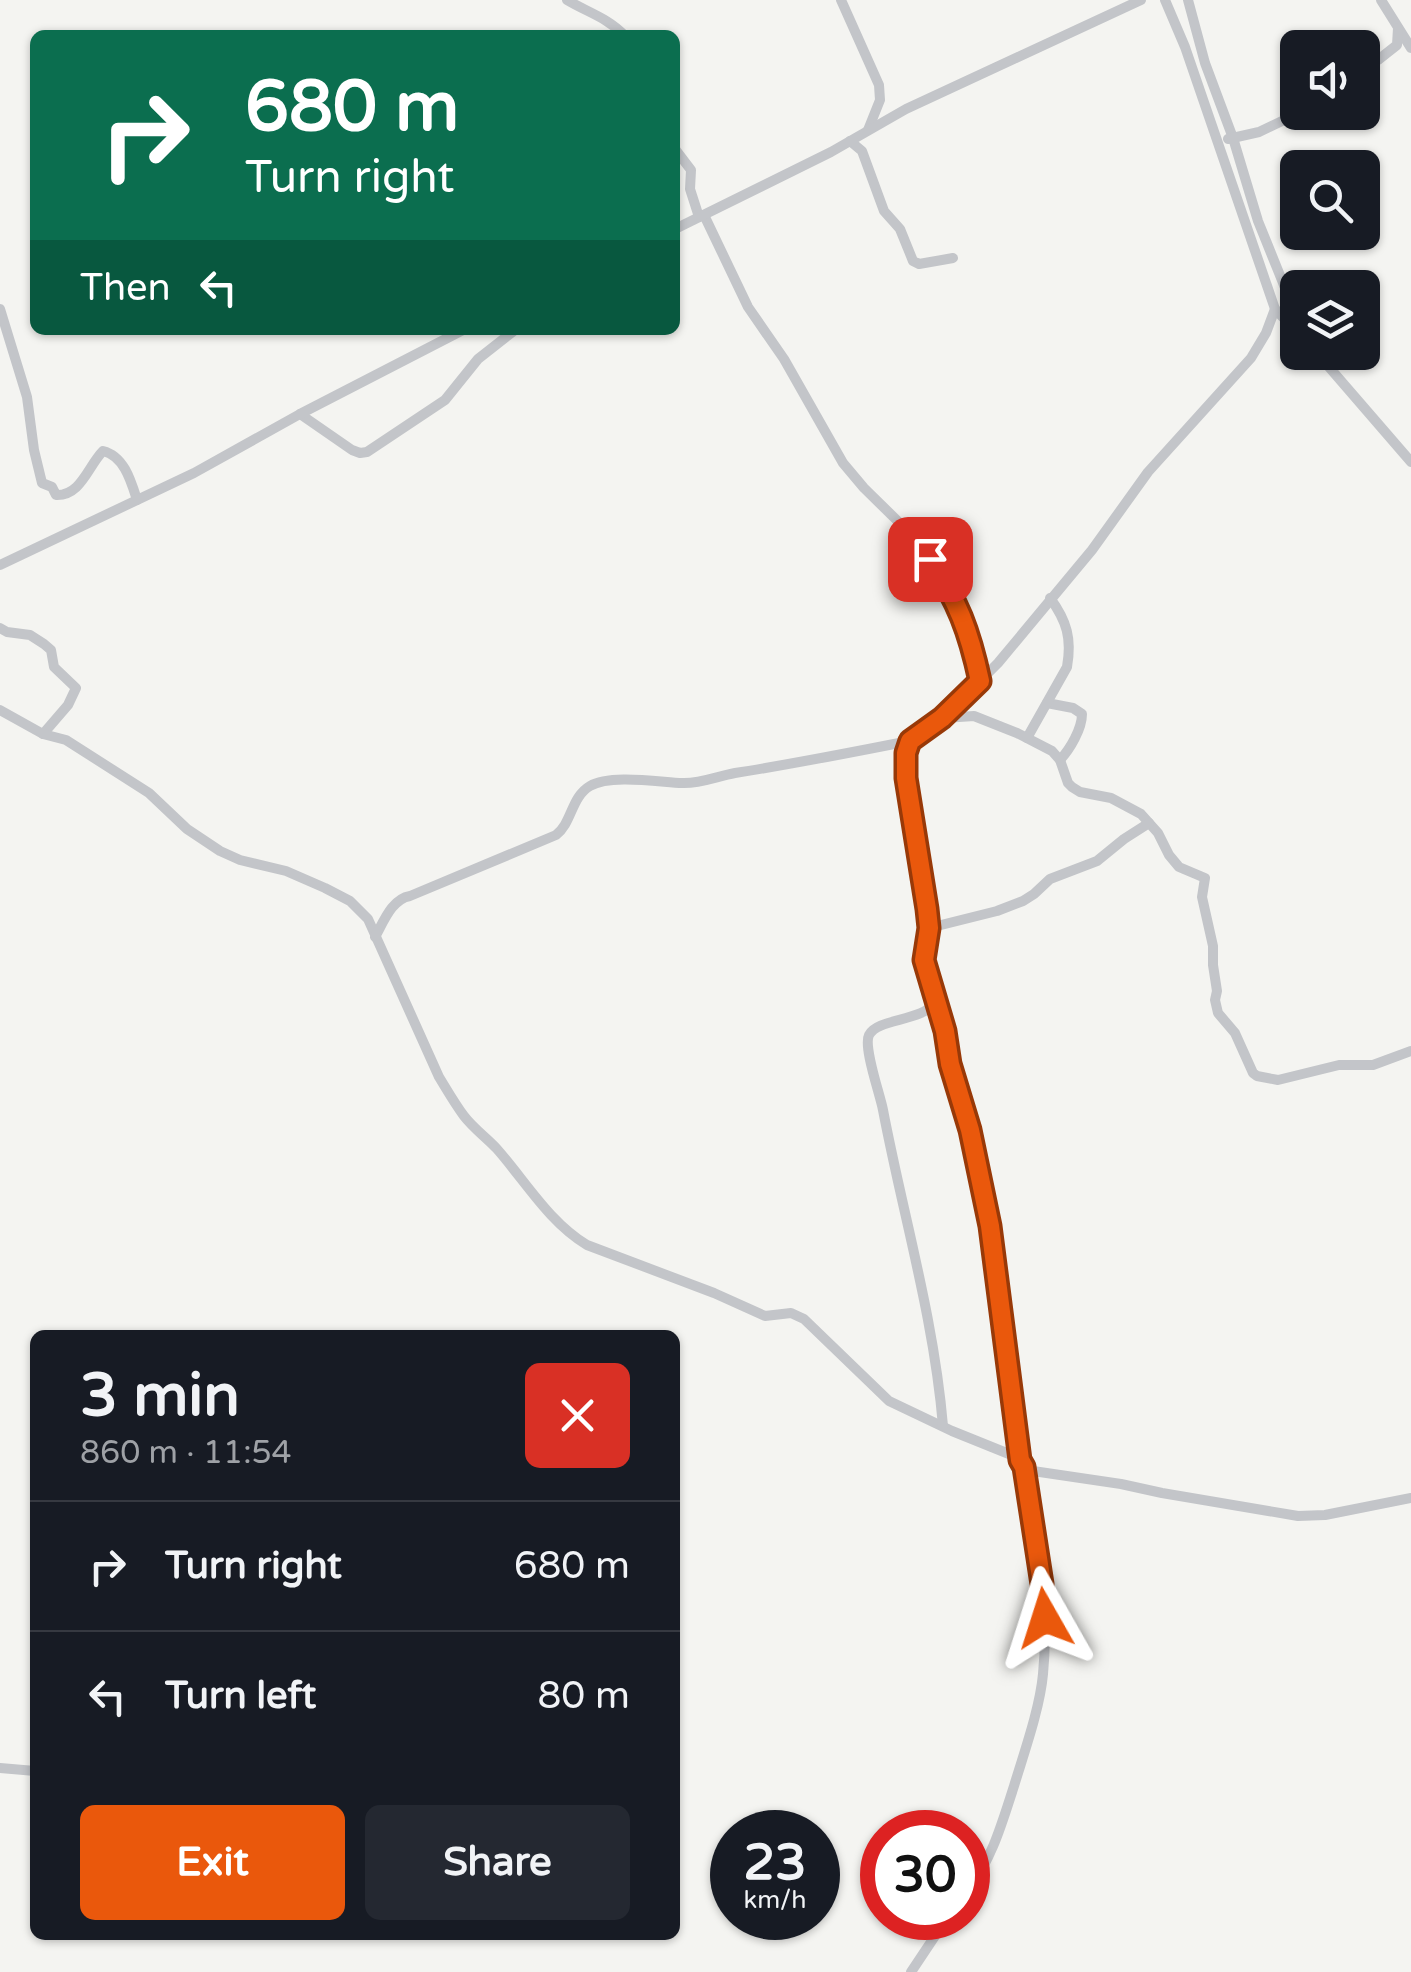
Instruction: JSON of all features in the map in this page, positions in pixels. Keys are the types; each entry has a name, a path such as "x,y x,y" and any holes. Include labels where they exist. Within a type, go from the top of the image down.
{"street":[{"path":"566,0 607,19 619,30"},
{"path":"840,0 880,85 880,100 868,131"},
{"path":"680,226 938,94 1141,0"},
{"path":"1165,0 1186,48 1280,313"},
{"path":"1381,0 1411,48"},
{"path":"1187,1 1258,221 1280,275"},
{"path":"1380,59 1397,46 1398,28"},
{"path":"1218,141 1260,132 1280,122"},
{"path":"850,141 862,150 884,211 900,229 913,261 919,264 952,258"},
{"path":"680,156 690,170 690,189 701,216 748,307 784,359 844,464 917,540 942,577 960,609 980,681"},
{"path":"375,937 396,902 404,896 556,835 564,829 576,800 594,783 639,780 688,784 910,741 942,718 998,663 1092,550 1148,472 1251,358 1276,308"},
{"path":"0,310 27,398 42,483 52,486 56,495 72,492 103,451 121,462 137,500"},
{"path":"0,565 242,448 453,335"},
{"path":"300,414 352,450 367,452 445,400 478,360 512,335"},
{"path":"1332,370 1411,462"},
{"path":"1027,738 1067,668 1068,626 1050,598"},
{"path":"0,628 30,635 44,644 51,650 54,667 76,688 68,705 42,734"},
{"path":"1048,702 1082,714 1077,732 1060,760"},
{"path":"0,710 42,734 66,740 149,792 186,829 220,852 286,871 350,901 368,919 439,1077 464,1116 570,1235 587,1246 764,1316 791,1313 804,1320 889,1401 1045,1474 1298,1516 1325,1515 1411,1498"},
{"path":"942,718 974,716 1052,751 1072,788 1133,809 1149,823 1179,866 1205,878 1202,898 1213,946 1218,1013 1235,1033 1257,1076 1278,1080 1340,1065 1372,1065 1411,1051"},
{"path":"910,741 906,778 929,928 924,960 970,1130 990,1226 1042,1584 1042,1679 1021,1764 990,1855"},
{"path":"929,928 1023,901 1050,879 1097,861 1149,823"},
{"path":"936,1002 923,1014 875,1029 867,1044 932,1331 943,1426"},
{"path":"0,1768 30,1771"},
{"path":"911,1972 932,1940"}],"route":[{"path":"930,559 960,609 980,681 942,718 910,741 906,753 906,778 929,928 924,960 970,1130 990,1226 1000,1319 1045,1618"}]}
